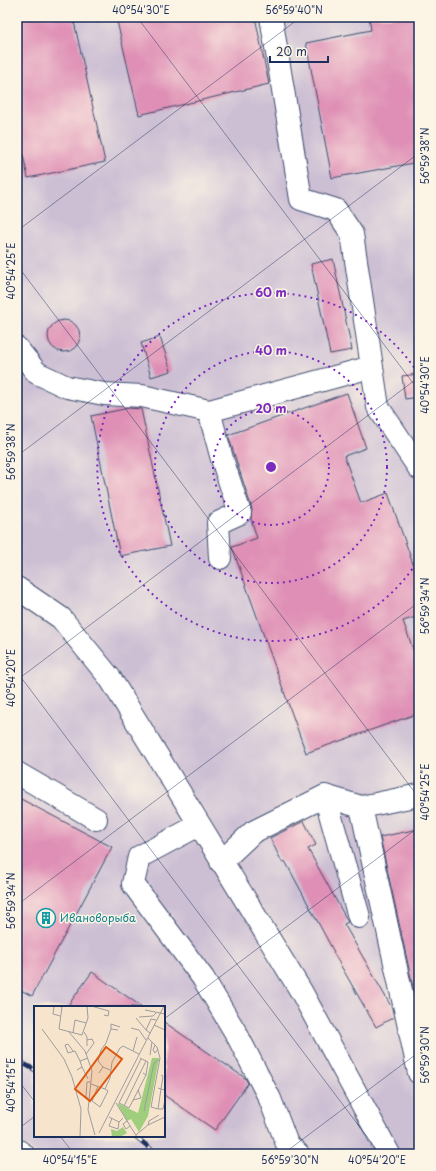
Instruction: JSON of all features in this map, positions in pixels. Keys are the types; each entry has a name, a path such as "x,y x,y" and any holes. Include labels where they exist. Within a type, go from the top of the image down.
{"street":[{"path":"271,17 301,199 336,210 352,234 378,407 419,468"},
{"path":"17,348 37,373 67,387 104,394 142,396 210,411 372,367"},
{"path":"210,411 222,459 240,513 218,523 220,558"},
{"path":"17,588 61,618 110,678 301,991 389,1154"},
{"path":"17,774 96,819"},
{"path":"221,862 252,832 325,796 361,807 419,796"},
{"path":"325,796 358,917"},
{"path":"361,807 419,1073"},
{"path":"199,825 139,858 133,884 203,978 237,1035 270,1099 287,1144 298,1154"},
{"path":"17,1150 23,1154"}],"shaded area":[{"path":"17,17 419,17 419,1154 36,1154 17,1141"}],"building":[{"path":"17,17 73,17 105,162 28,178 17,126"},
{"path":"116,17 255,17 269,84 139,115"},
{"path":"369,17 419,17 419,162 332,178 306,43 371,30"},
{"path":"333,259 352,350 330,354 311,264"},
{"path":"61,320 67,320 77,327 80,336 79,342 73,349 67,352 61,352 51,345 48,339 48,333 55,323"},
{"path":"160,337 171,371 151,377 141,343"},
{"path":"419,374 419,397 405,399 402,376"},
{"path":"347,393 366,448 344,456 361,503 388,493 419,581 419,616 403,621 419,666 419,713 306,753 232,547 257,538 251,519 252,509 228,435"},
{"path":"129,408 141,409 170,546 120,556 91,416"},
{"name":"Ивановорыба","path":"17,797 112,847 32,996 17,988"},
{"path":"304,821 316,845 308,849 348,922 344,924 392,1008 394,1017 376,1027 333,952 285,861 282,862 270,838"},
{"path":"419,829 419,1005 417,1005 380,837"},
{"path":"92,972 141,1006 68,1006"},
{"path":"165,1023 245,1078 248,1083 215,1130 165,1096"}],"railway":[{"path":"17,1060 34,1069"},
{"path":"136,1137 157,1154"}],"place":[{"name":"Ивановорыба","path":"46,918"}]}
